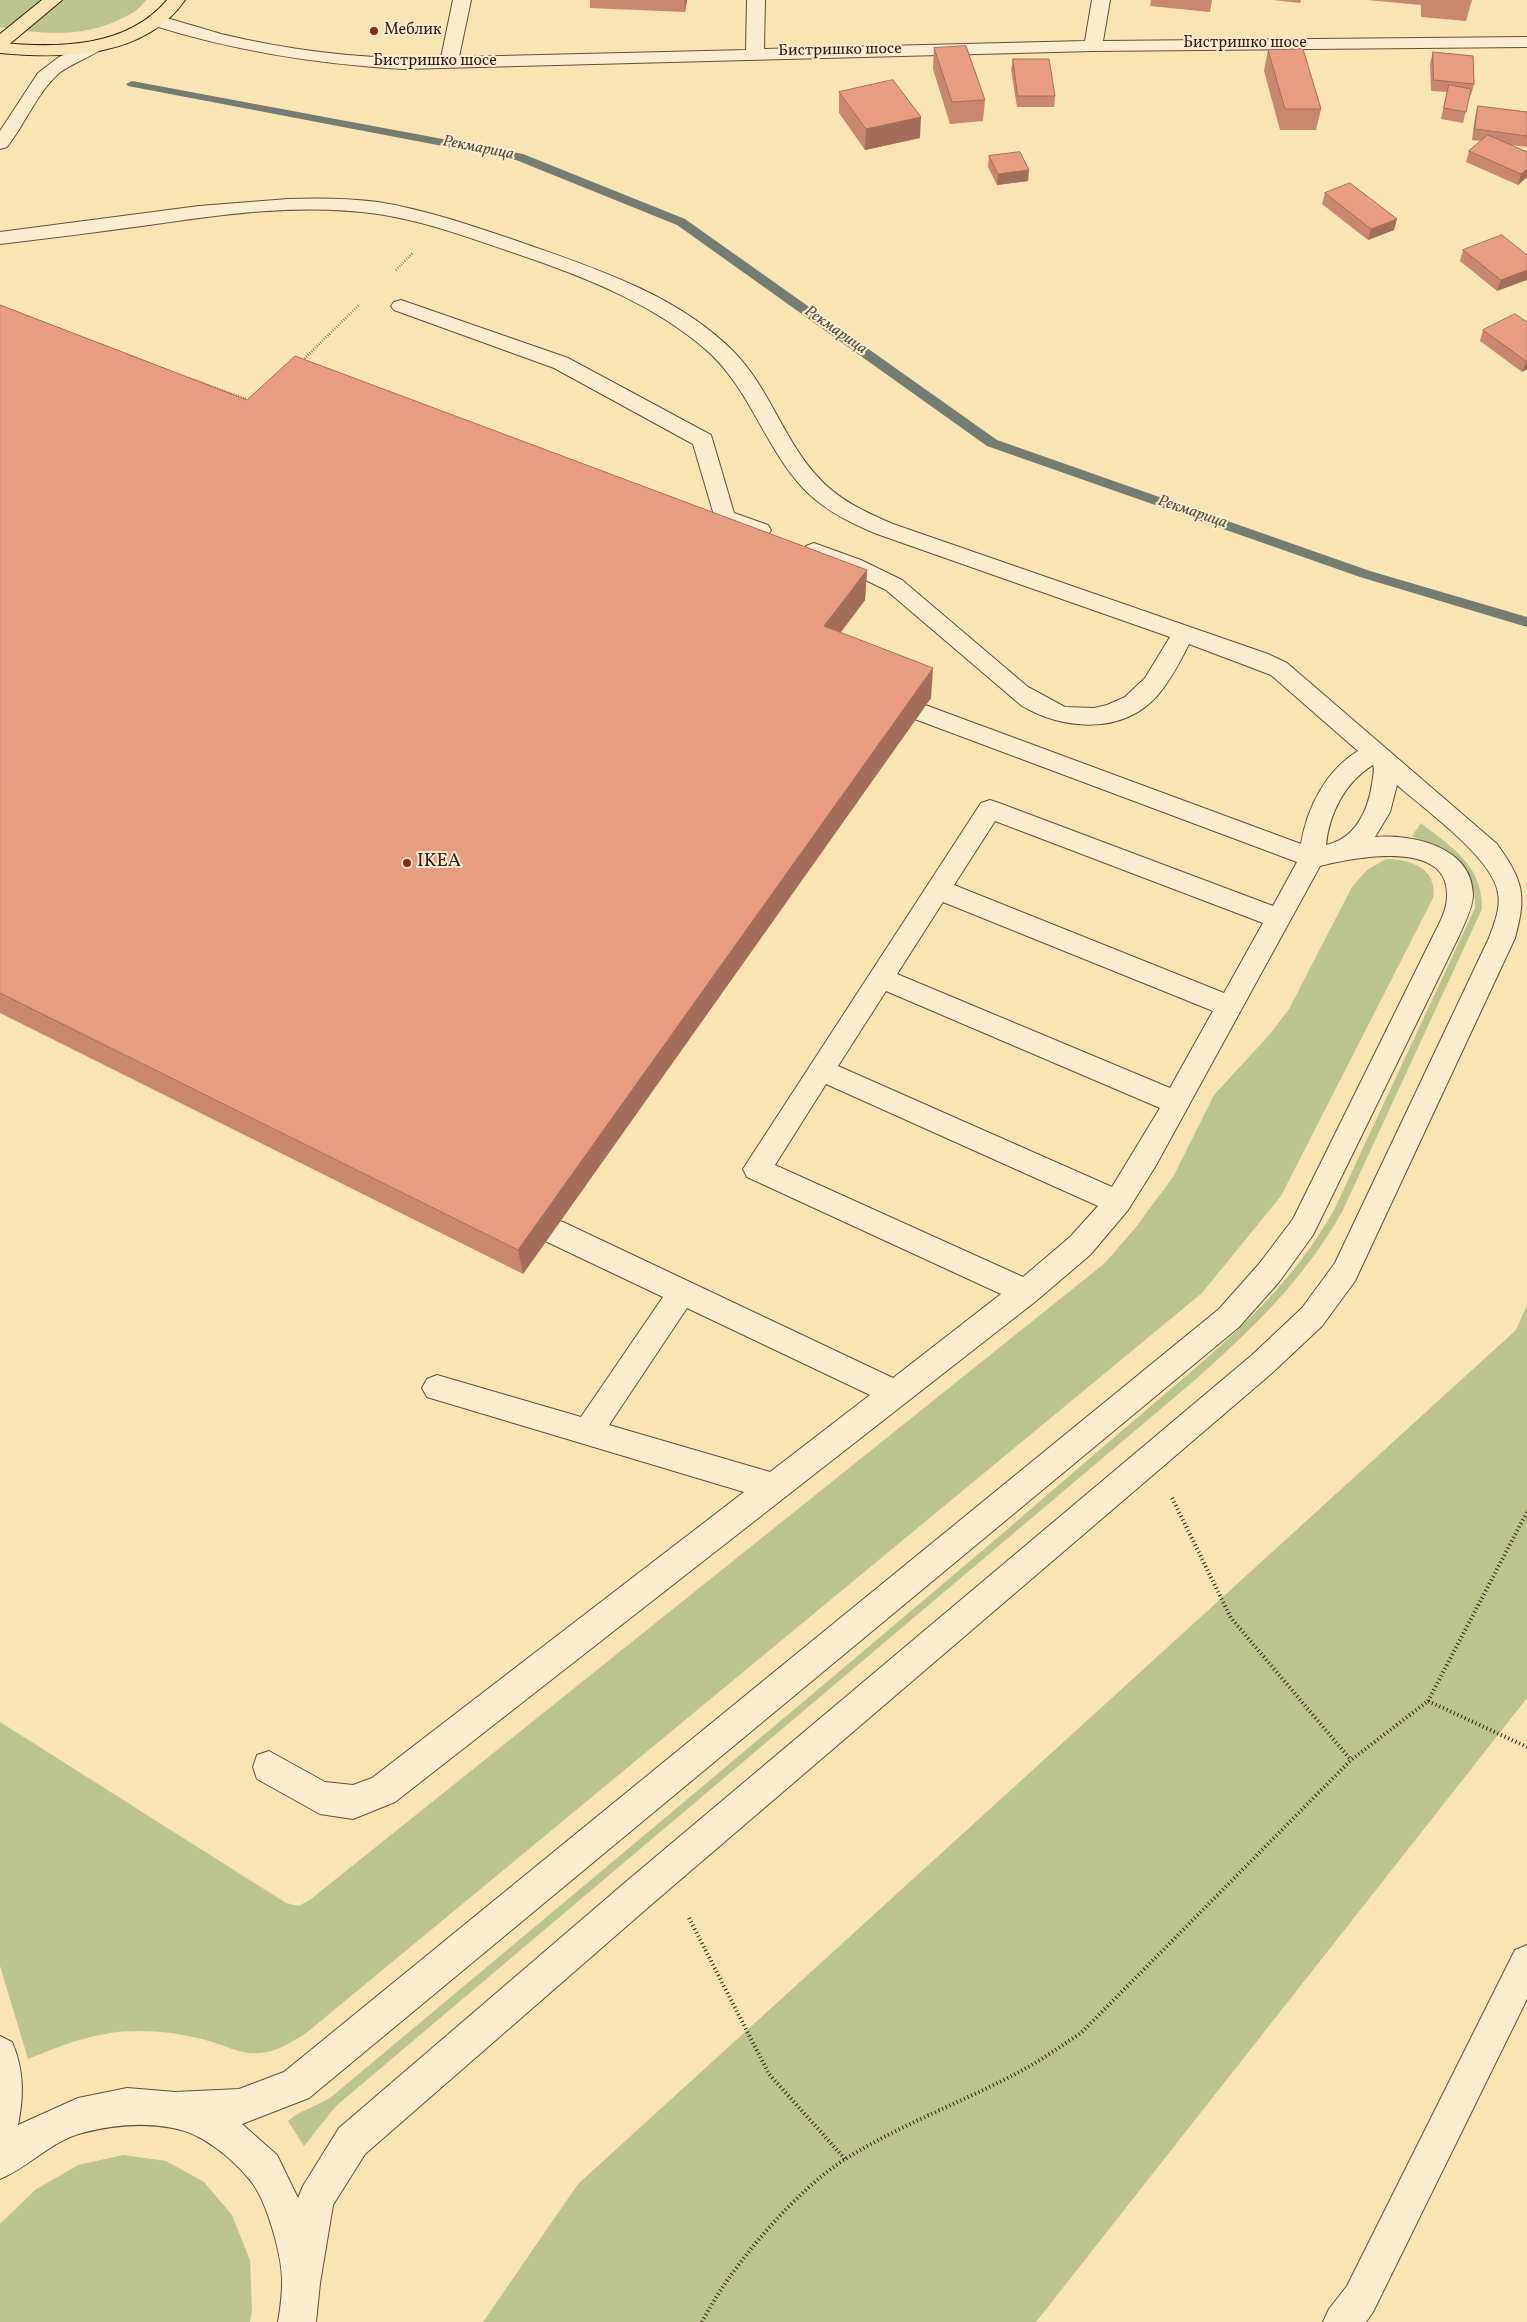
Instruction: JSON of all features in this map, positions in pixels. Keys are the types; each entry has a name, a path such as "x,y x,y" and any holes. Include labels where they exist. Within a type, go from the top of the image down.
{"main road":[{"path":"0,43 53,0"},
{"path":"0,48 53,52 97,45 128,36 158,21 170,11 176,0"}],"street":[{"path":"449,63 462,0"},
{"path":"755,53 756,0"},
{"path":"1093,46 1101,0"},
{"name":"Бистришко шосе","path":"158,21 236,44 305,56 403,64 755,53 1093,46 1527,42"},
{"path":"0,143 22,115 39,84 50,72 72,56 97,45"},
{"path":"0,238 236,208 284,204 328,204 405,213 582,269 620,285 656,304 712,343 750,384 804,476 845,510 885,529 1260,660 1279,669 1488,851 1506,876 1513,898 1510,918 1502,938 1345,1272 1312,1317 1262,1364 633,1898 352,2140 316,2200 301,2283 297,2322"},
{"path":"401,306 561,364 703,440 724,517 854,565 894,585 1020,693 1042,707 1066,716 1103,714 1119,710 1141,697 1155,680 1184,633"},
{"path":"0,2161 30,2138 78,2116 127,2106 175,2110 239,2107 296,2085 1229,1318 1269,1273 1303,1227 1446,936 1457,909 1460,896 1458,884 1446,865 1435,856 1421,850 1390,845 1345,850 1312,858 920,712"},
{"path":"1345,850 1363,837 1374,820 1384,794 1381,758"},
{"path":"269,1767 320,1798 352,1802 383,1790 1026,1292 1080,1246 1118,1202 1146,1159 1177,1103 1312,858 1313,840 1317,824 1334,787 1346,771 1381,758"},
{"path":"1026,1292 757,1169 990,810 1278,918"},
{"path":"938,889 1230,1007"},
{"path":"881,978 1177,1103"},
{"path":"821,1070 1118,1202"},
{"path":"553,1231 895,1393"},
{"path":"588,1431 682,1292"},
{"path":"437,1388 774,1487"},
{"path":"1342,2322 1360,2298 1527,1962"},
{"path":"0,2054 6,2095 0,2126"},
{"path":"175,2110 224,2131 264,2168 290,2221 301,2283"}],"path":[{"path":"394,272 415,251"},
{"path":"300,362 365,299"},
{"path":"184,376 258,403"},
{"path":"1171,1496 1231,1618 1350,1760"},
{"path":"702,2322 712,2302 759,2240 796,2199 845,2159 920,2118 1029,2066 1081,2033 1350,1760 1428,1701 1527,1512"},
{"path":"1428,1701 1527,1747"},
{"path":"689,1918 769,2074 845,2159"}],"green space":[{"path":"0,0 146,0 134,12 110,24 79,32 48,33 0,27"},
{"path":"1421,823 1464,859 1477,880 1481,893 1482,909 1342,1212 1294,1282 1238,1341 1195,1380 336,2106 304,2146 288,2121 330,2098 840,1671 1208,1357 1256,1312 1278,1288 1318,1237 1335,1208 1475,908 1471,882 1465,872 1446,855 1412,836"},
{"path":"1386,859 1405,861 1421,868 1431,880 1433,898 1281,1196 1202,1293 305,2034 278,2049 253,2053 184,2035 126,2031 83,2039 28,2059 0,1966 0,1722 286,1903 299,1906 311,1899 1105,1263 1136,1227 1173,1177 1214,1095 1270,1034 1289,1009 1352,887 1367,870"},
{"path":"1527,1305 1527,1698 1036,2322 483,2322 578,2184 1516,1330"},
{"path":"123,2155 166,2161 204,2182 232,2215 250,2260 252,2311 250,2322 0,2322 0,2224 35,2190 78,2165"}],"building":[{"path":"966,46 985,100 952,102 934,48"},
{"path":"1303,49 1321,109 1285,109 1268,50"},
{"path":"1433,52 1473,56 1474,84 1434,80"},
{"path":"1013,59 1049,59 1055,96 1018,96"},
{"path":"893,80 921,117 866,129 839,92"},
{"path":"1449,85 1471,89 1466,112 1444,108"},
{"path":"1478,106 1527,112 1527,136 1475,129"},
{"path":"1488,135 1527,152 1527,169 1521,174 1469,151"},
{"path":"1020,152 1029,170 998,174 989,156"},
{"path":"1350,183 1397,219 1371,229 1325,193"},
{"path":"1502,235 1527,255 1527,270 1501,280 1463,250"},
{"name":"IKEA","path":"0,305 247,400 295,356 867,570 824,626 933,668 518,1250 0,993"},
{"path":"1515,314 1527,322 1526,361 1483,330"}],"waterway":[{"name":"Рекмарица","path":"132,84 519,157 681,222 992,443 1365,574 1527,622"}],"place":[{"name":"Меблик","path":"374,31"},
{"name":"IKEA","path":"407,863"}]}
